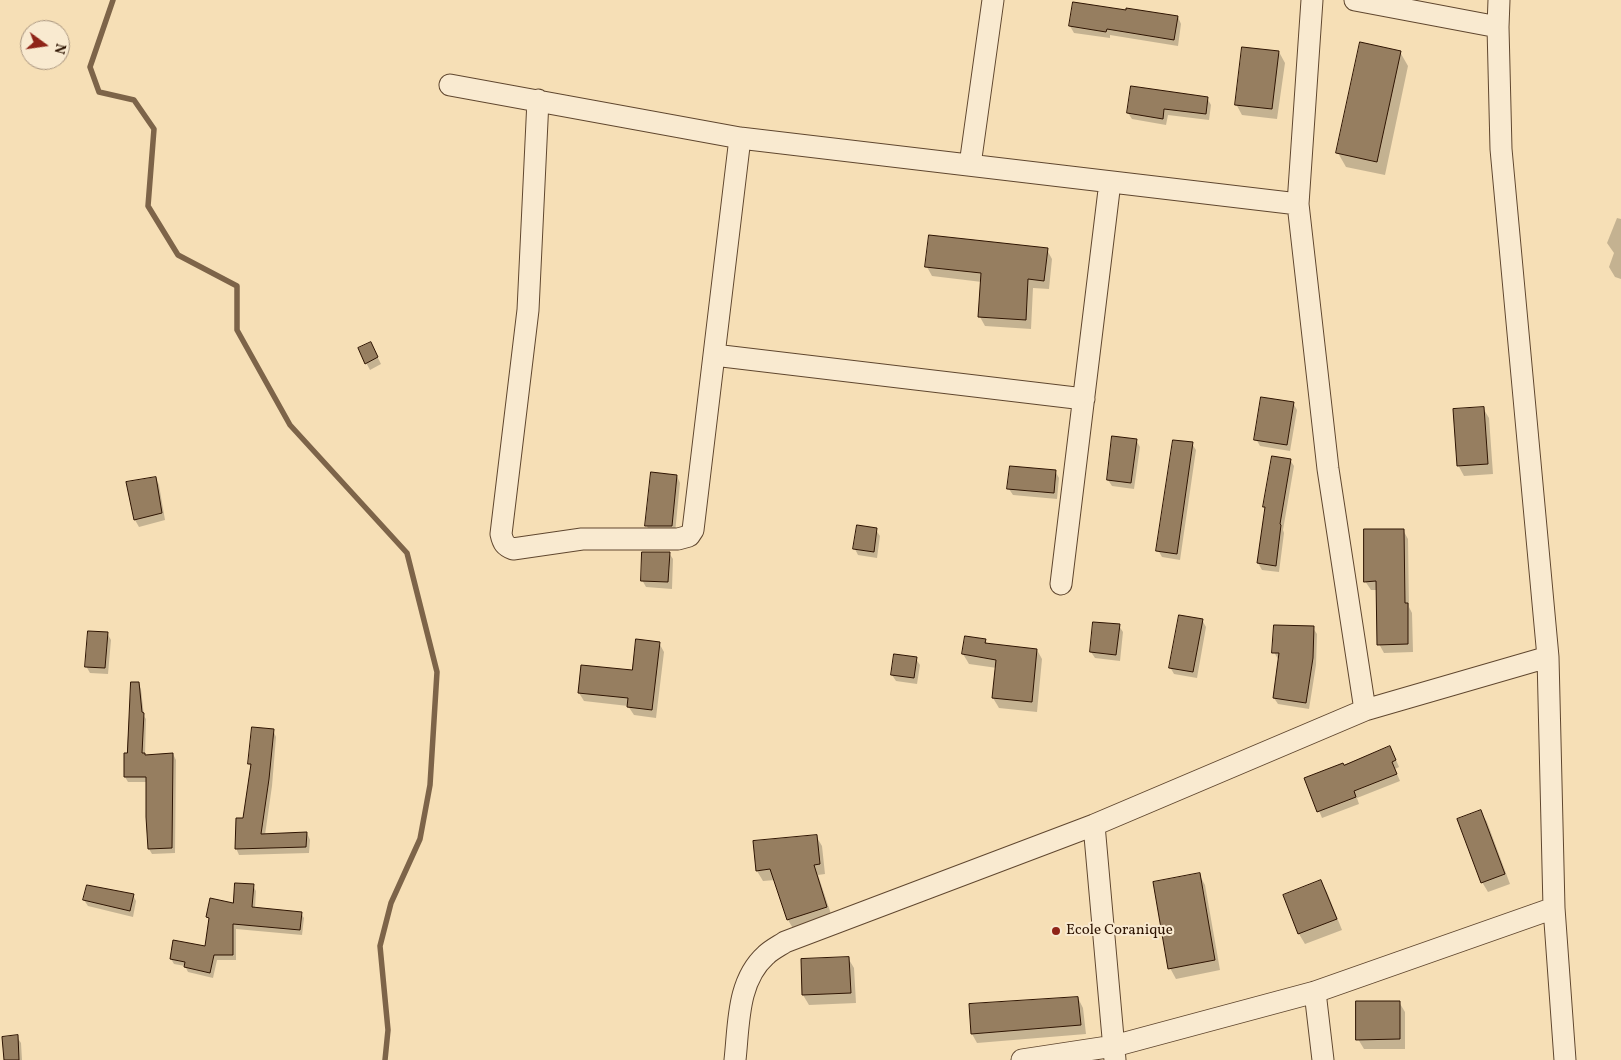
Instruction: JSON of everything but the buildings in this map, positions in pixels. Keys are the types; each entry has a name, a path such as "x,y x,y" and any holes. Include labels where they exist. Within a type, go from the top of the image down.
{"street":[{"path":"970,165 993,0"},
{"path":"1312,0 1298,204 1328,468 1365,710"},
{"path":"1355,0 1498,27"},
{"path":"1499,0 1501,149 1548,656 1554,908 1564,1060"},
{"path":"450,84 740,138 1298,204"},
{"path":"538,100 528,310 501,534 502,541 506,546 513,549 582,539 678,539 689,536 693,530 740,138"},
{"path":"1061,584 1110,182"},
{"path":"714,355 1084,399"},
{"path":"735,1060 741,1000 750,976 766,955 785,942 1094,825 1365,710 1548,656"},
{"path":"1094,825 1115,1053"},
{"path":"1022,1060 1115,1053 1315,992 1554,908"},
{"path":"1315,992 1322,1060"}],"waterway":[{"path":"113,0 90,67 99,92 134,100 154,129 148,206 178,255 237,286 237,330 290,425 407,553 437,672 430,785 420,839 391,903 380,946 388,1030 385,1060"}],"place":[{"name":"Ecole Coranique","path":"1056,931"}]}
